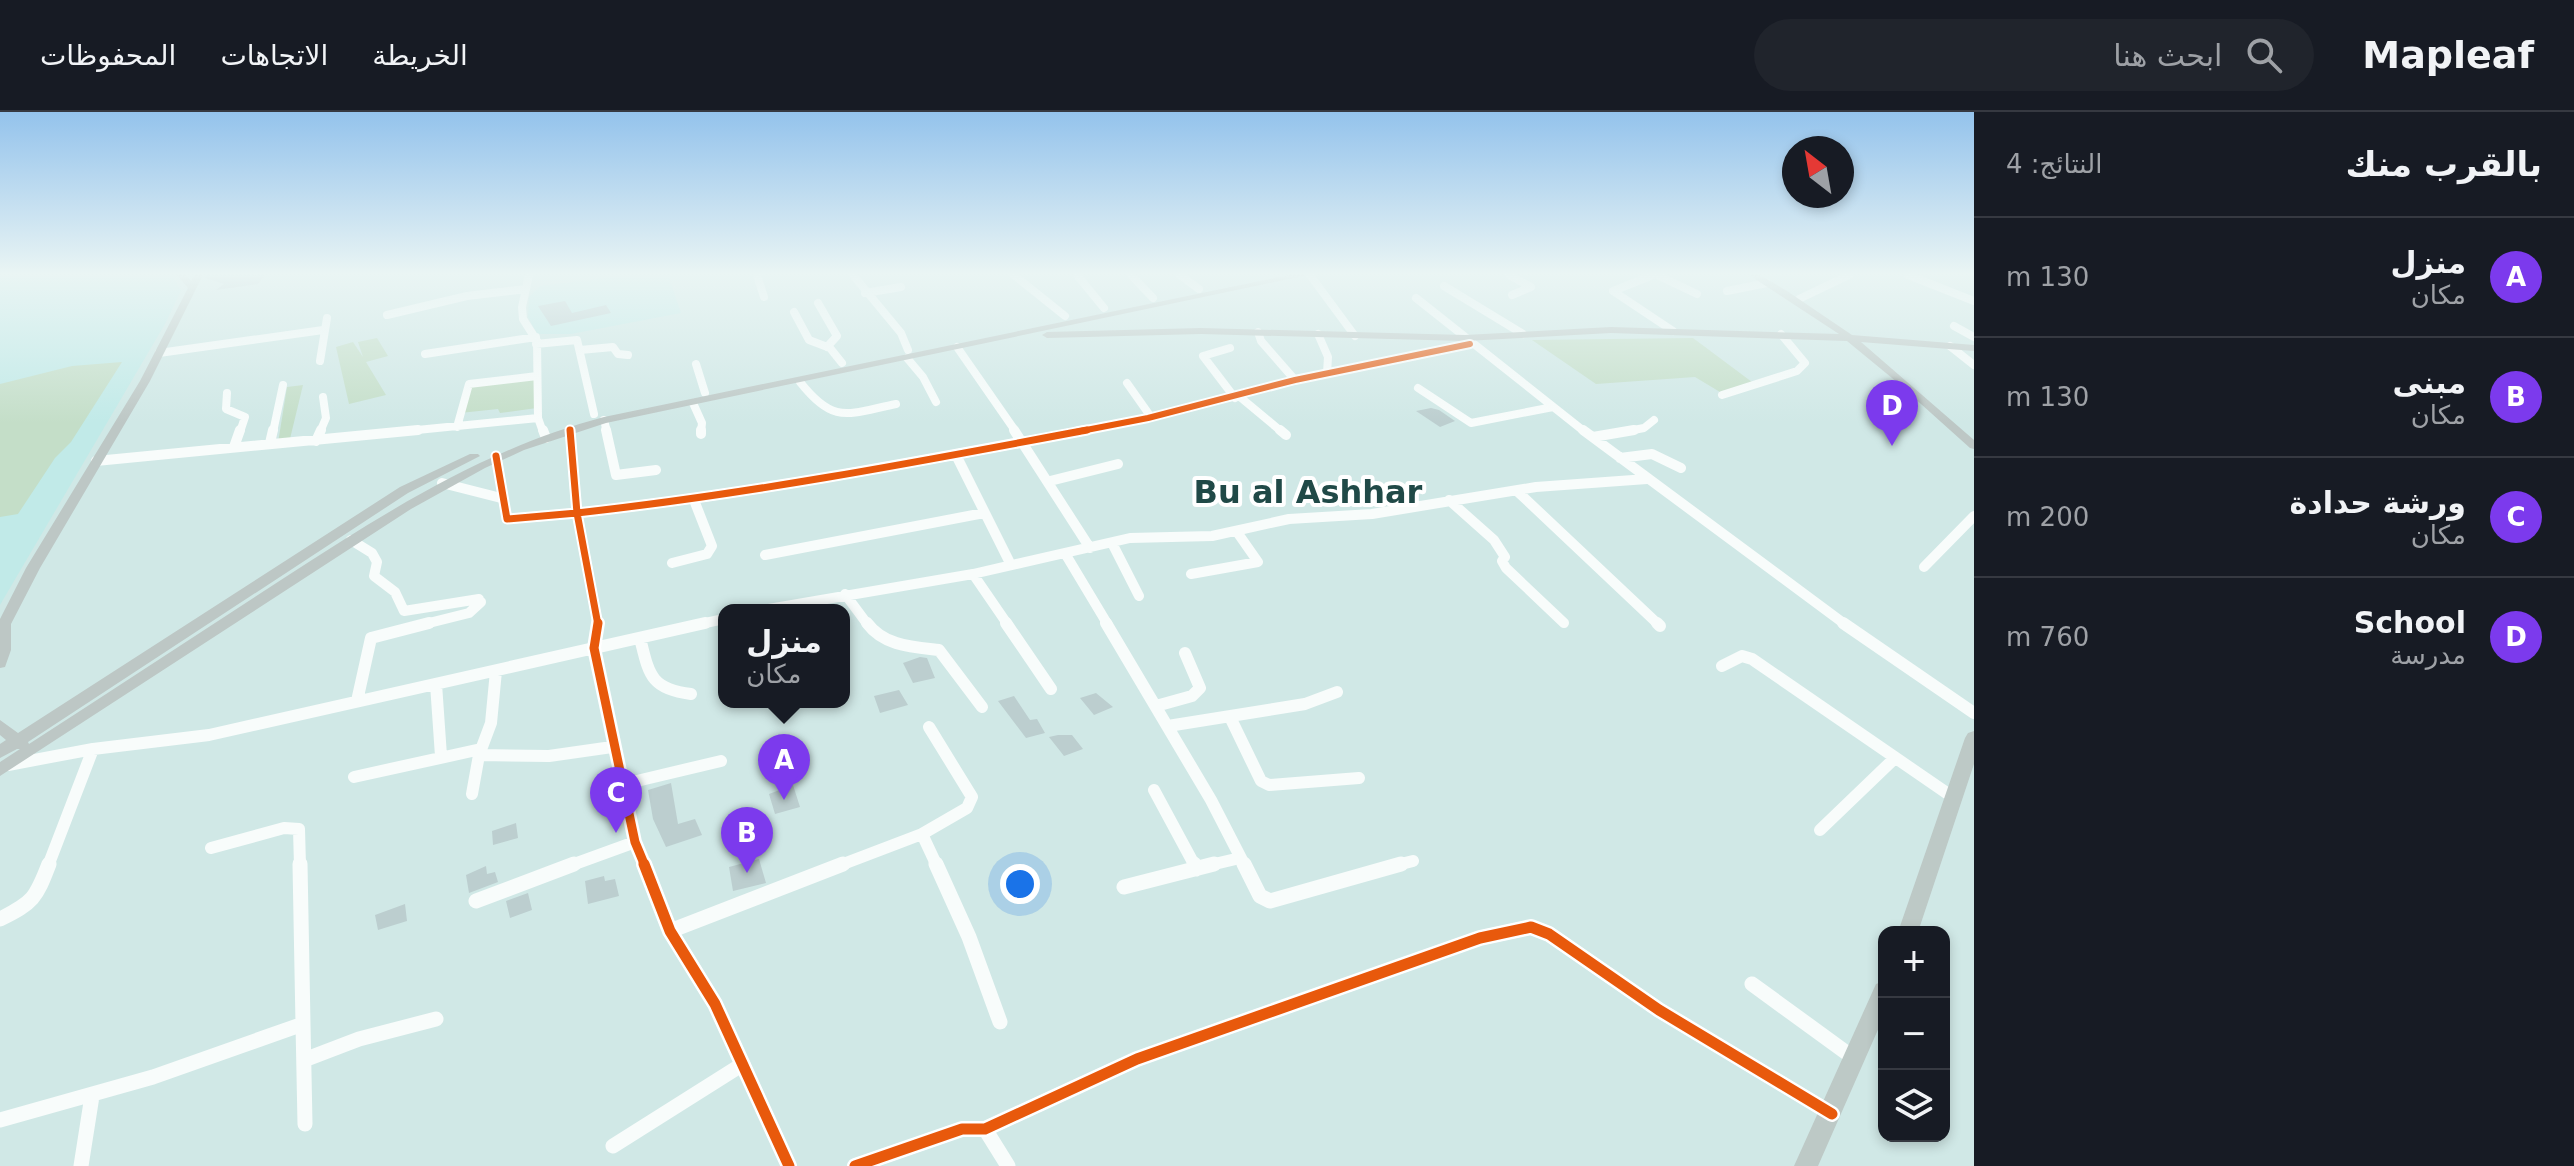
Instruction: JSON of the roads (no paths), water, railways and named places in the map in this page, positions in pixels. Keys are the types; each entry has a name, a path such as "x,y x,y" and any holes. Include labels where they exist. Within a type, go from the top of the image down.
{"main road":[{"path":"0,663 2,629 33,568 176,324"},
{"path":"2,762 16,742 404,490 452,465 541,428 842,363 957,347 1039,324"},
{"path":"2,762 33,748 442,483 496,456 541,428 570,429 599,417 800,382 907,354 1047,324"},
{"path":"1834,324 1974,446"},
{"path":"1027,328 1050,336 1156,331 1258,332 1467,341 1523,334 1673,331 1853,338 1974,348"},
{"path":"0,726 16,742 33,748"},
{"path":"1910,926 1974,738"},
{"path":"1806,1166 1857,1059 1881,998"}],"street":[{"path":"320,361 325,324"},
{"path":"96,461 316,441 410,429 541,428 536,340 526,324"},
{"path":"801,324 809,340 827,347 842,363"},
{"path":"827,347 837,336 830,324"},
{"path":"893,324 901,333 907,354 936,402"},
{"path":"1346,324 1355,336"},
{"path":"1447,324 1647,479 1903,666 1974,713"},
{"path":"1507,324 1523,334"},
{"path":"1662,324 1673,331"},
{"path":"1954,326 1974,337"},
{"path":"159,353 323,330"},
{"path":"1258,332 1261,341 1295,380"},
{"path":"1318,334 1328,357 1327,373"},
{"path":"1722,395 1797,371 1805,363 1781,334"},
{"path":"425,354 536,340 577,340 616,475 656,470"},
{"path":"496,456 501,498 506,517 512,521 694,500 956,455 1151,417 1467,341"},
{"path":"1950,346 1974,365"},
{"path":"580,350 613,347 618,354 628,355"},
{"path":"957,347 1050,481 1090,548"},
{"path":"1230,348 1203,356 1237,398 1286,435"},
{"path":"696,364 705,393"},
{"path":"457,427 469,384 537,376"},
{"path":"800,382 816,402 840,415 850,416 896,404"},
{"path":"1127,383 1137,402 1151,417"},
{"path":"270,443 283,385"},
{"path":"1418,388 1471,423 1553,407"},
{"path":"227,393 226,409 245,417 234,447"},
{"path":"316,441 326,418 323,397"},
{"path":"693,403 702,423 701,434"},
{"path":"1593,437 1644,428 1654,420"},
{"path":"570,429 577,513 599,622 600,635 594,648 620,785 635,842 670,931 715,1004 789,1166"},
{"path":"1620,458 1652,454 1681,468"},
{"path":"956,455 1011,565"},
{"path":"1050,481 1118,464"},
{"path":"793,604 973,574 1152,535 1191,537 1237,532 1289,519 1372,514 1517,491 1647,479"},
{"path":"442,483 501,498"},
{"path":"1517,491 1660,626"},
{"path":"672,563 702,556 712,546 694,500"},
{"path":"1449,500 1494,540 1505,557 1502,561 1506,568 1564,623"},
{"path":"765,555 984,513"},
{"path":"1924,567 1974,516"},
{"path":"1191,574 1258,562 1237,532"},
{"path":"351,540 372,553 377,562 374,576 395,592 404,611 480,599 481,602 469,613 371,638 357,701"},
{"path":"1112,543 1139,596"},
{"path":"1066,555 1168,726 1260,896 1270,901 1413,861"},
{"path":"973,574 1051,689"},
{"path":"845,594 875,634 899,645 939,650 982,707"},
{"path":"2,762 209,735 718,620"},
{"path":"640,638 650,678 656,686 691,694"},
{"path":"1156,706 1192,696 1200,688 1185,653"},
{"path":"1722,666 1742,656 1752,659 1954,798"},
{"path":"472,794 480,752 491,723 496,671"},
{"path":"436,684 441,756"},
{"path":"1168,726 1305,704 1337,692"},
{"path":"1230,717 1261,781 1269,785 1359,778"},
{"path":"670,931 922,834 967,808 972,801 972,793 929,727"},
{"path":"354,777 441,756 480,752 549,756 612,747"},
{"path":"33,748 52,756"},
{"path":"0,919 27,906 37,896 93,749"},
{"path":"1820,830 1895,758"},
{"path":"620,785 721,761"},
{"path":"1154,790 1196,869"},
{"path":"211,848 284,828 299,829 305,1124"},
{"path":"922,834 969,937 1000,1022"},
{"path":"476,901 635,842"},
{"path":"1124,887 1240,858"},
{"path":"855,1166 962,1129 985,1129 1164,1049 1480,938 1531,927 1549,934 1659,1010 1832,1114"},
{"path":"1752,984 1857,1059"},
{"path":"304,1060 359,1039 436,1019"},
{"path":"0,1120 92,1096 245,1048 303,1024"},
{"path":"613,1146 743,1064"},
{"path":"81,1166 92,1096"},
{"path":"985,1129 1008,1166"}],"place":[{"name":"School","path":"1892,446"},
{"name":"منزل","path":"784,800"},
{"name":"ورشة حدادة","path":"616,833"},
{"name":"مبنى","path":"747,873"}],"district":[{"name":"Bu al Ashhar","path":"1308,492"}]}
